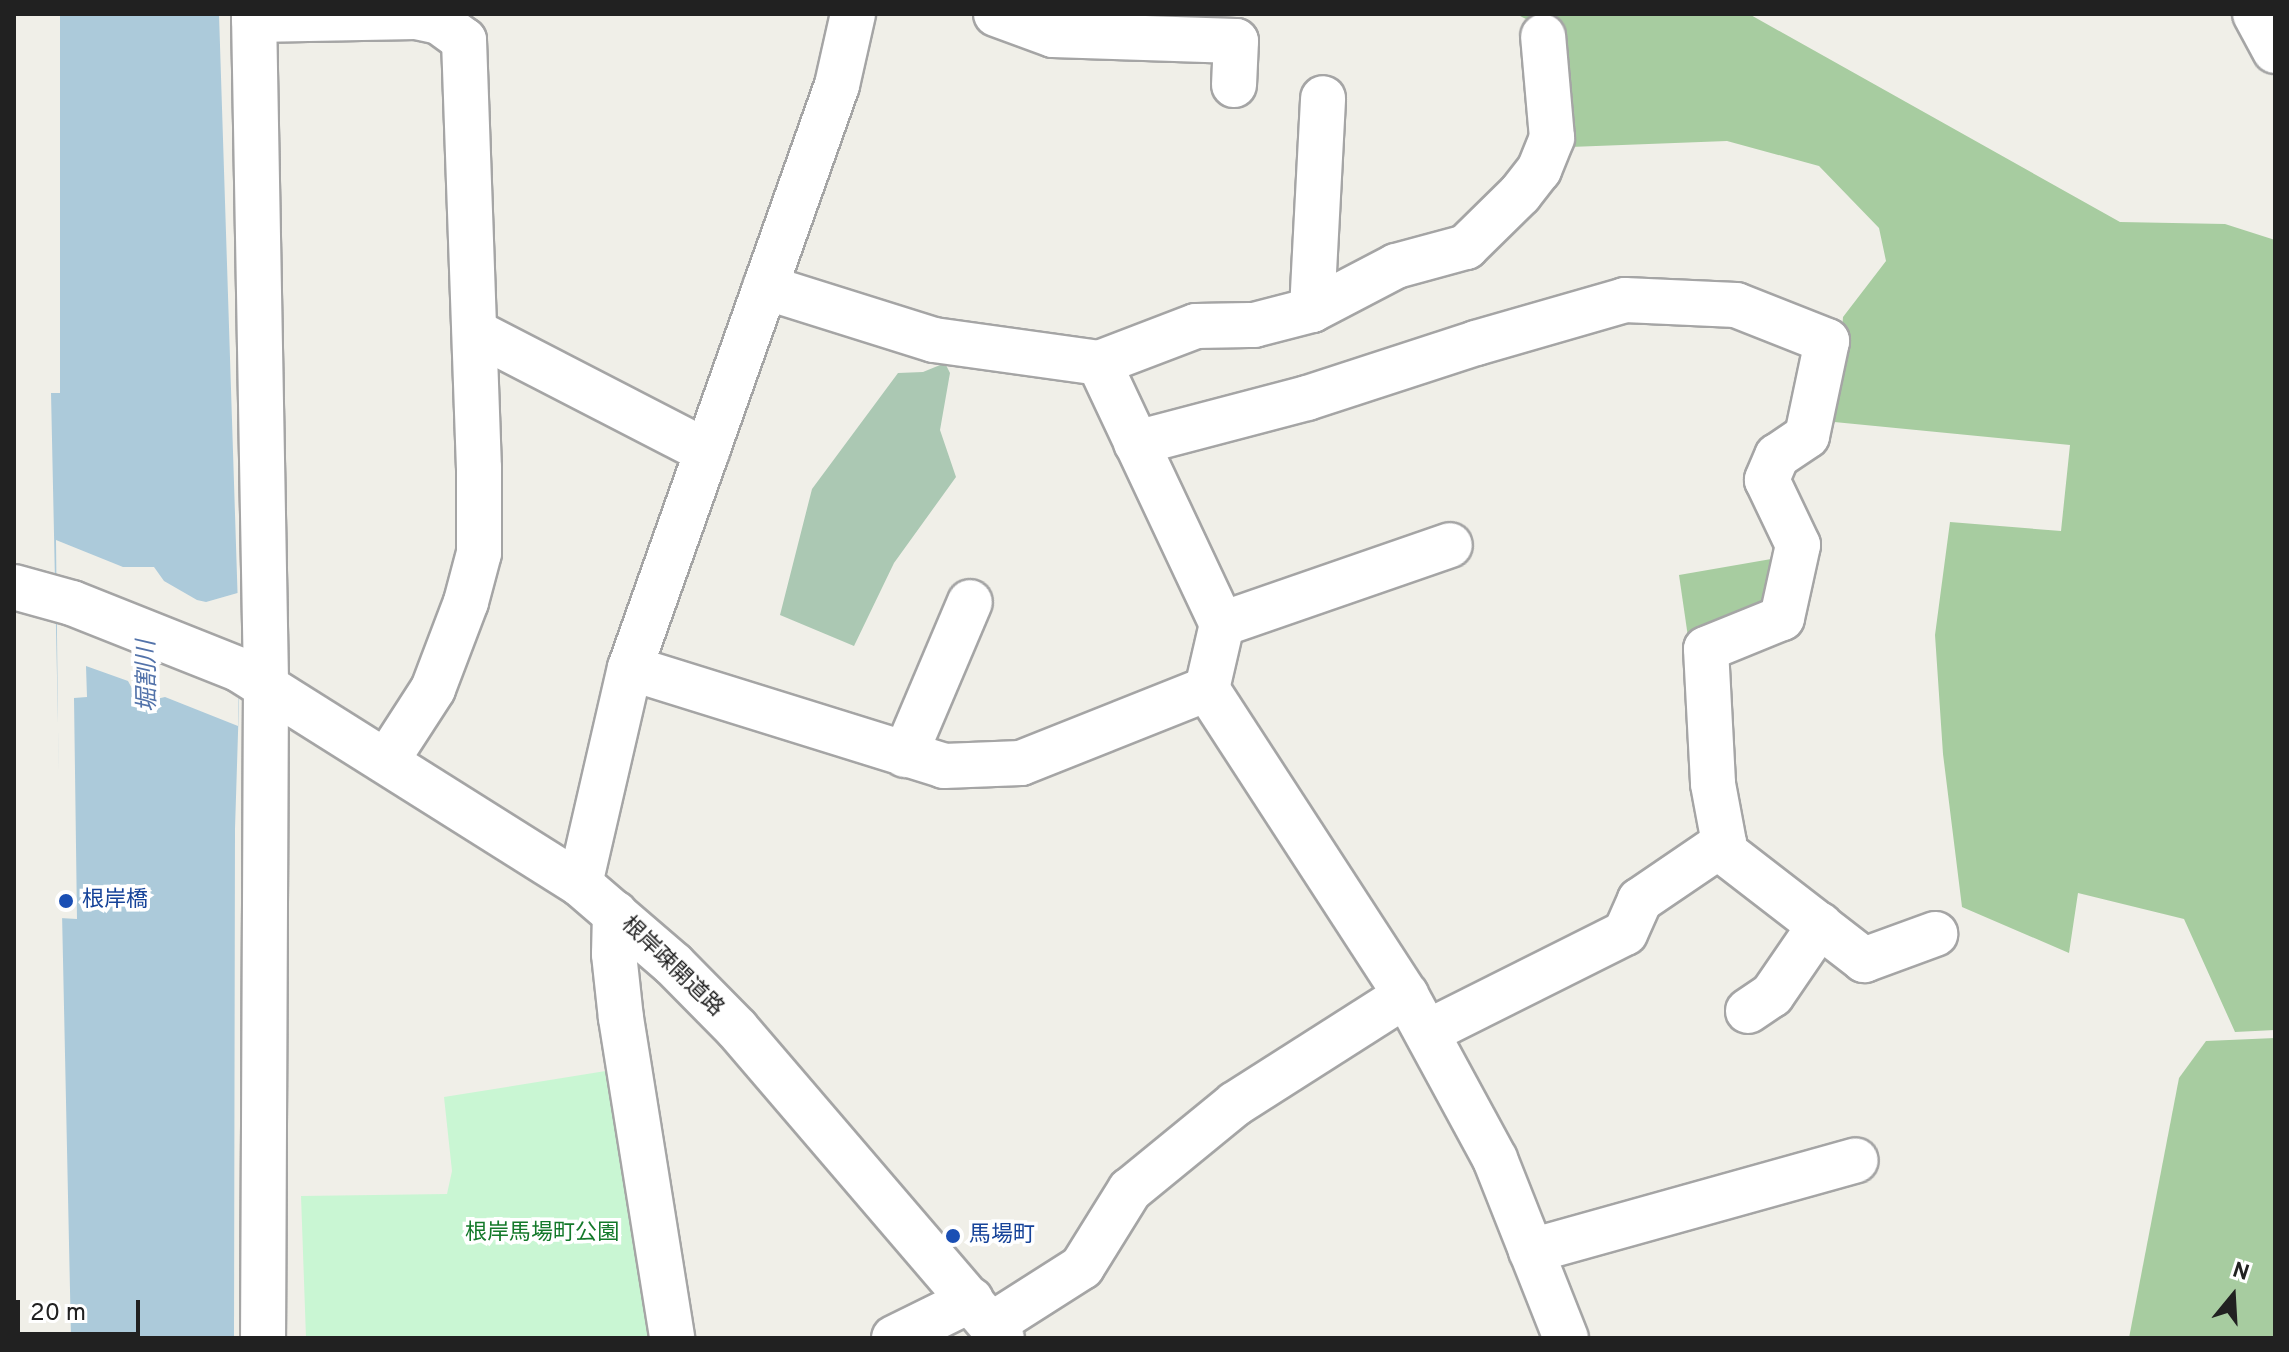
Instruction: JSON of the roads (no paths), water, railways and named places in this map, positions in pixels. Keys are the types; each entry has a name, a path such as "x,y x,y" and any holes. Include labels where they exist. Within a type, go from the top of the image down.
{"street":[{"path":"580,884 630,668 837,85 853,14"},
{"path":"996,14 1053,35 1236,41 1234,85"},
{"path":"2255,14 2275,51"},
{"path":"263,1338 253,677 254,17 416,17 439,22 464,40 475,332 479,553 466,602 433,689 387,760"},
{"path":"765,287 934,340 1099,363 1196,326 1254,325 1312,310 1396,266 1466,247 1520,194 1548,155 1552,138 1543,36"},
{"path":"1312,310 1323,98"},
{"path":"894,1338 988,1321 1082,1267 1130,1190 1235,1104 1416,1013 1625,933 1640,900 1724,843 1713,784 1706,649 1782,618 1798,545 1767,480 1777,456 1807,436 1827,341 1736,305 1625,300 1476,343 1307,398 1136,443"},
{"path":"475,332 707,452"},
{"path":"1099,363 1222,624 1207,689 1416,1013 1495,1159 1566,1338"},
{"path":"1222,624 1450,545"},
{"name":"根岸疎開道路","path":"14,587 56,598 253,677 580,884 673,964 737,1029 988,1321"},
{"path":"905,755 970,602"},
{"path":"630,668 944,766 1021,763 1207,689"},
{"path":"1718,847 1864,960 1935,934"},
{"path":"615,913 614,954 621,1018 672,1338"},
{"path":"1748,1011 1772,995 1820,925"},
{"path":"1531,1251 1856,1160"}],"water":[{"name":"堀割川","path":"43,14 219,14 240,670 235,829 234,1338 71,1338"}],"place":[{"name":"根岸橋","path":"66,901"},
{"name":"馬場町","path":"953,1236"}],"park label":[{"name":"根岸馬場町公園","path":"542,1234"}]}
